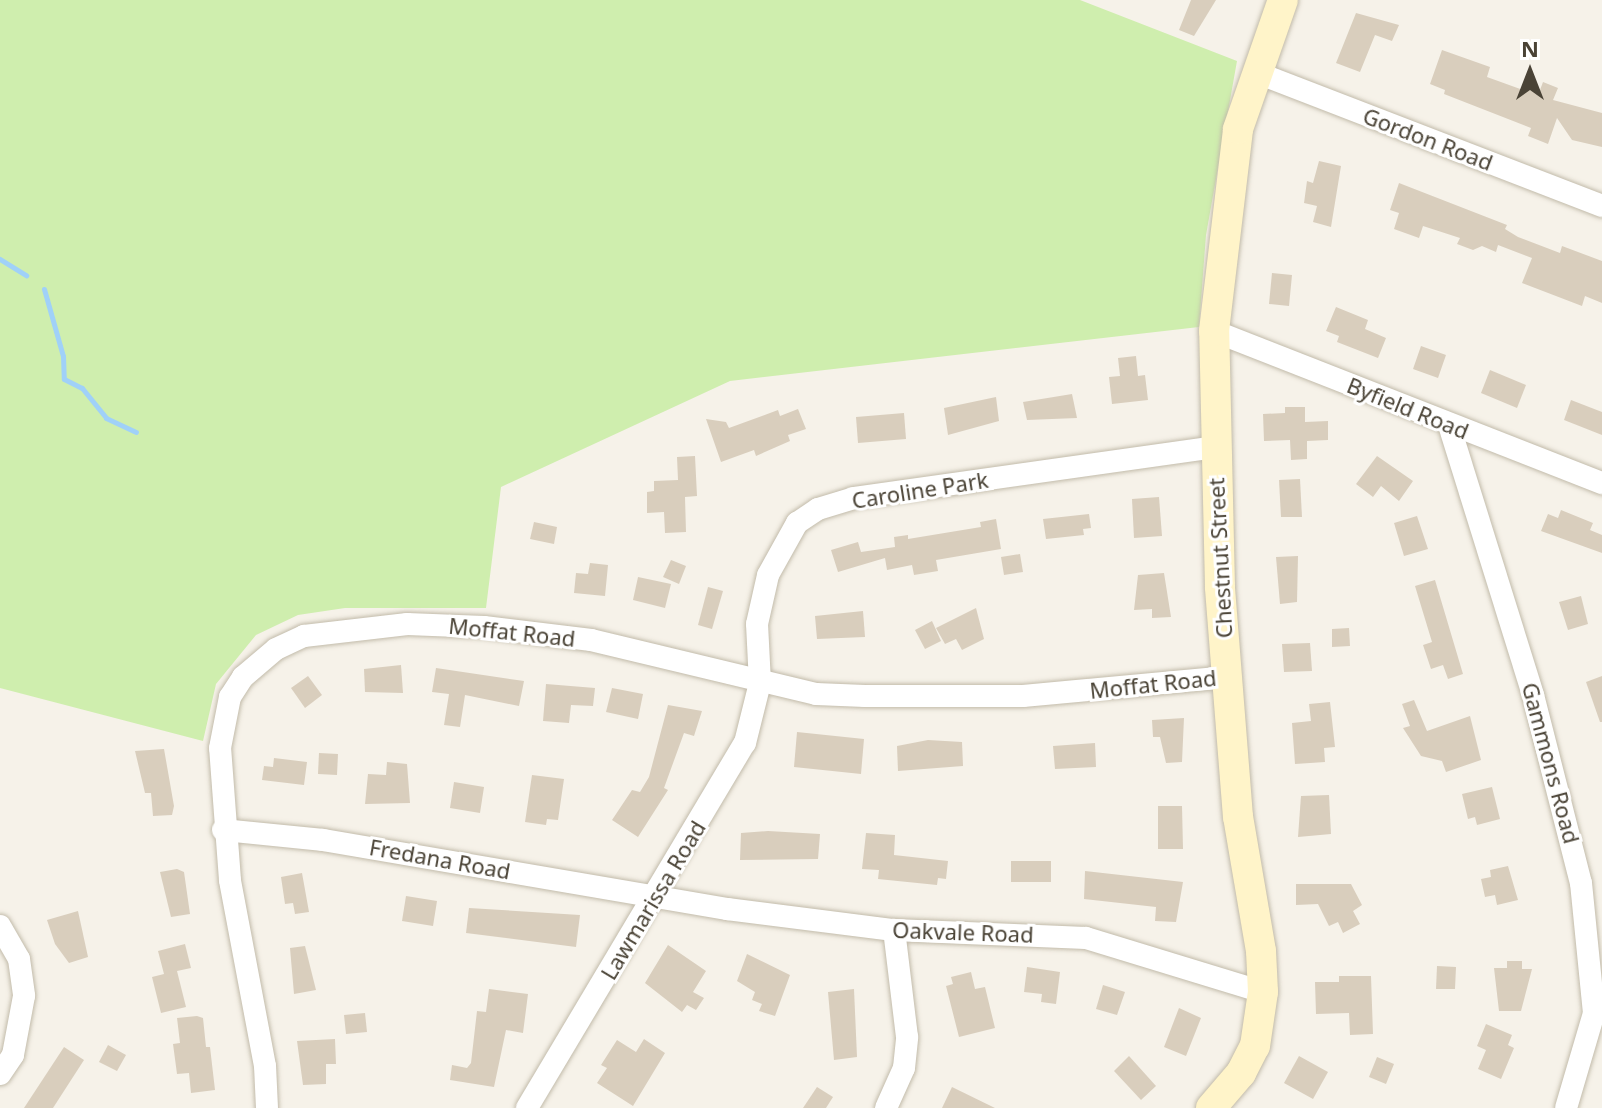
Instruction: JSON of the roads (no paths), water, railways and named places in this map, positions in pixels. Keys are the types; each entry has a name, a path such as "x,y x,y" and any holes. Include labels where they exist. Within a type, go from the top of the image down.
{"main road":[{"name":"Chestnut Street","path":"1220,1106 1255,1046 1263,992 1261,951 1238,817 1214,447 1214,331 1238,129 1255,72 1283,0"}],"street":[{"name":"Gordon Road","path":"1255,72 1602,206"},
{"name":"Byfield Road","path":"1214,331 1602,483"},
{"name":"Gammons Road","path":"1449,425 1533,695 1581,883 1594,1013 1566,1108"},
{"name":"Caroline Park","path":"760,683 757,624 768,575 797,523 818,509 853,498 1214,447"},
{"name":"Moffat Road","path":"267,1108 223,830 218,770 230,697 258,662 304,636 407,624 484,627 591,640 816,694 941,698 1102,690 1228,677"},
{"name":"Lawmarissa Road","path":"527,1108 656,898 745,743 760,683"},
{"name":"Fredana Road","path":"223,830 323,840 656,898"},
{"name":"Oakvale Road","path":"656,898 894,930 1086,938 1263,992"},
{"path":"0,926 19,959 24,996 13,1055 0,1074"},
{"path":"886,1108 904,1068 907,1037 894,930"}],"waterway":[{"path":"0,259 26,275"},
{"path":"44,289 63,356 64,379 82,388 106,418 136,432"}]}
